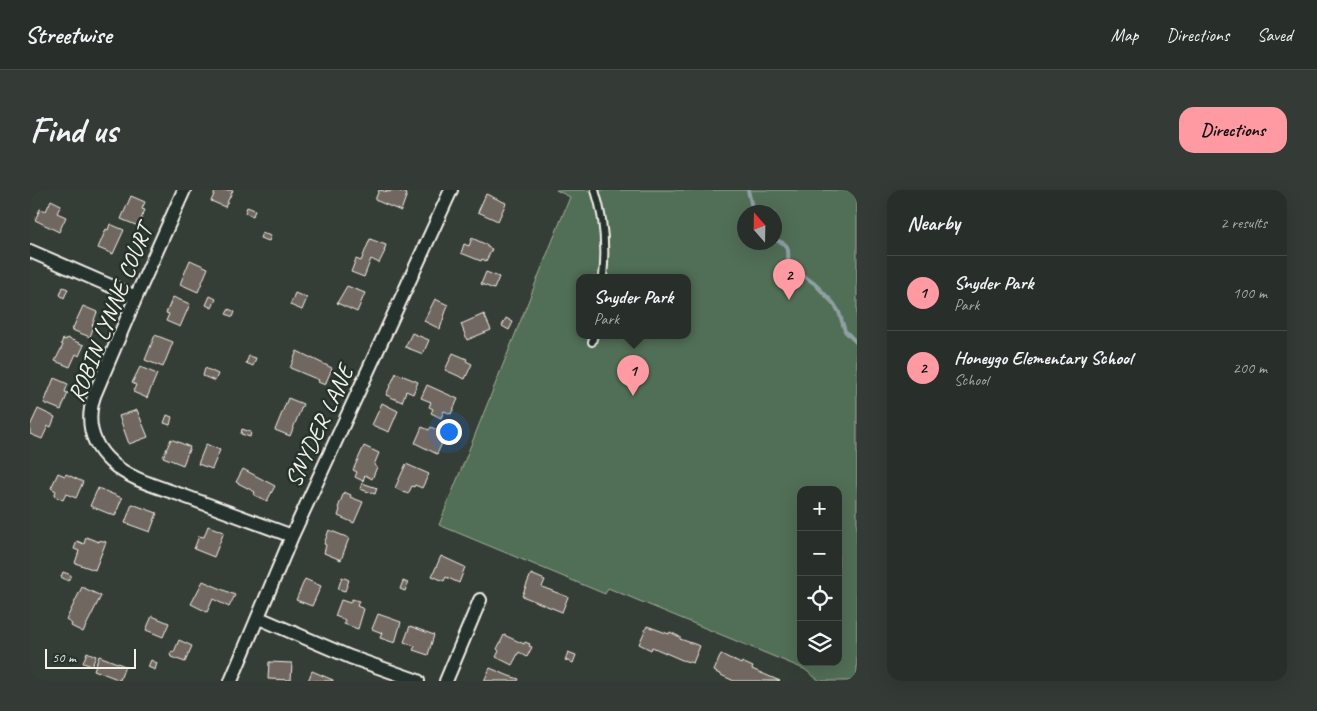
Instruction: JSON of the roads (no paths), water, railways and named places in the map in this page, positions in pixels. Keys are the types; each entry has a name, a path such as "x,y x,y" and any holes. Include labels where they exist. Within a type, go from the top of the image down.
{"street":[{"name":"ROBIN LYNNE COURT","path":"184,190 136,297 90,407 92,435 103,453 119,469 141,480 292,536"},
{"name":"SNYDER LANE","path":"231,681 292,536 451,190"},
{"path":"30,251 136,297"},
{"path":"446,681 480,600"},
{"path":"258,618 350,657 418,681"}],"lane":[{"path":"595,190 604,234 603,274"}],"waterway":[{"path":"748,190 751,205"},
{"path":"782,243 788,249 789,265 815,284 834,304 839,312 845,331 857,343"}],"place":[{"name":"Honeygo Elementary School","path":"789,300"},
{"name":"Snyder Park","path":"633,396"}]}
